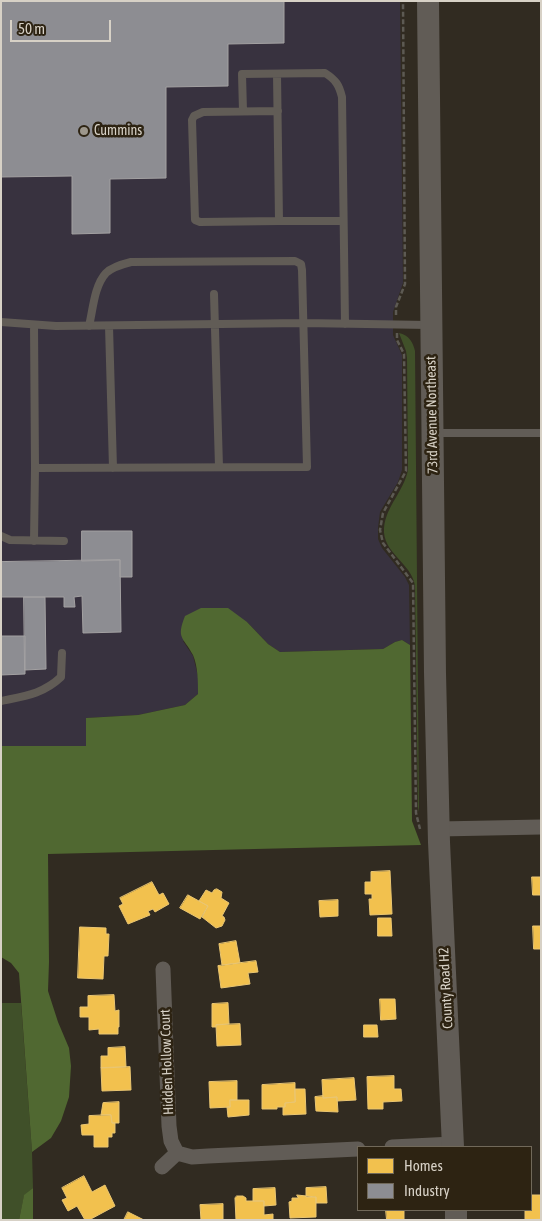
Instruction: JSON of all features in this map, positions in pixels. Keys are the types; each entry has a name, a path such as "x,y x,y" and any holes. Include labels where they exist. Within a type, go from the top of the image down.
{"street":[{"name":"73rd Avenue Northeast","path":"428,1 435,673 439,829"},
{"path":"439,829 541,827"},
{"name":"County Road H2","path":"439,829 453,1146"},
{"name":"Hidden Hollow Court","path":"163,970 169,1126 171,1142 177,1153"},
{"path":"162,1166 177,1153 192,1157 357,1149"}],"lane":[{"path":"243,111 242,74 325,73 334,79 340,87 342,97 345,324"},
{"path":"277,74 279,221"},
{"path":"278,111 203,112 194,116 192,120 195,220 200,222 343,221"},
{"path":"35,468 307,466 301,264 295,261 131,262 106,272 98,285 89,326"},
{"path":"214,294 219,467"},
{"path":"1,322 89,326 303,323 431,326"},
{"path":"34,325 34,541"},
{"path":"109,326 113,468"},
{"path":"432,433 541,433"},
{"path":"1,536 10,540 64,541"},
{"path":"1,701 40,692 51,686 61,677 62,653"}],"shaded area":[{"path":"1,1 400,1 403,283 393,312 393,335 402,355 402,470 398,482 380,512 378,539 382,548 409,585 410,645 402,640 383,649 280,652 268,644 247,622 183,641 193,656 198,676 198,694 185,705 138,715 86,718 86,746 1,746"}],"green space":[{"path":"399,333 410,339 415,351 418,812 415,586 409,571 388,544 384,528 385,520 403,485 408,470 407,358"},
{"path":"201,608 228,608 247,622 268,644 280,652 383,649 402,640 410,645 412,821 421,845 48,854 48,991 69,1048 71,1066 69,1097 61,1121 51,1138 32,1152 19,973 11,963 1,957 1,746 86,746 86,718 138,715 185,705 198,694 198,679 195,660 182,637 181,629 185,616"},
{"path":"1,1003 21,1003 33,1188 24,1196 19,1220 1,1220"},
{"path":"33,1188 33,1220 19,1220 24,1195"}],"building: Homes":[{"path":"390,871 392,914 370,915 369,899 372,899 372,894 365,894 365,882 371,882 371,872"},
{"path":"532,877 541,877 541,895 533,895"},
{"path":"152,882 159,895 163,893 169,904 155,912 153,909 148,911 150,915 128,924 119,906 123,904 120,898"},
{"path":"217,889 222,892 221,898 229,903 222,916 225,920 222,926 216,928 202,917 208,906 199,901 206,890 212,893"},
{"path":"188,895 208,906 200,919 180,908"},
{"path":"338,900 338,916 320,917 319,901"},
{"path":"378,918 391,918 392,936 378,936"},
{"path":"533,926 541,926 541,949 534,949"},
{"path":"80,927 106,928 106,934 109,934 108,956 104,956 103,979 78,978"},
{"path":"236,941 240,963 222,965 219,944"},
{"path":"256,961 258,972 248,973 250,984 221,988 218,966"},
{"path":"114,995 115,1011 119,1010 118,1034 99,1034 99,1029 89,1030 89,1017 80,1017 80,1007 88,1007 88,996"},
{"path":"380,999 395,999 396,1019 381,1020"},
{"path":"228,1003 229,1024 212,1027 212,1004"},
{"path":"240,1024 241,1045 217,1046 216,1025"},
{"path":"364,1025 377,1025 378,1037 364,1037"},
{"path":"125,1047 126,1067 101,1068 101,1056 108,1056 108,1048"},
{"path":"130,1067 131,1090 102,1091 101,1068"},
{"path":"394,1076 394,1089 401,1089 402,1101 383,1102 383,1109 368,1109 367,1077"},
{"path":"354,1078 356,1100 337,1101 337,1097 323,1098 322,1080"},
{"path":"237,1081 237,1100 230,1100 230,1107 210,1108 209,1082"},
{"path":"295,1083 295,1102 285,1103 285,1107 277,1107 277,1109 262,1109 262,1085"},
{"path":"295,1089 305,1089 306,1114 283,1115 285,1103 295,1102"},
{"path":"323,1096 323,1098 337,1097 338,1112 316,1111 315,1097"},
{"path":"230,1100 249,1100 249,1115 228,1117 227,1107 230,1107"},
{"path":"119,1102 119,1123 112,1123 111,1115 101,1115 103,1103"},
{"path":"111,1115 112,1123 115,1123 115,1133 112,1133 112,1137 108,1137 108,1147 94,1147 94,1135 82,1135 81,1125 89,1124 89,1116"},
{"path":"84,1176 92,1192 105,1185 115,1206 89,1220 85,1220 77,1206 68,1211 62,1200 67,1198 62,1188"},
{"path":"326,1187 327,1203 316,1203 316,1197 306,1197 306,1188"},
{"path":"275,1188 276,1205 264,1206 264,1201 253,1201 253,1189"},
{"path":"297,1195 316,1197 316,1217 290,1218 289,1202 292,1201 292,1198 298,1198"},
{"path":"532,1195 541,1195 541,1219 525,1220 525,1211 532,1211"},
{"path":"243,1196 246,1198 246,1201 264,1201 264,1215 273,1214 273,1220 236,1220 235,1198"},
{"path":"223,1204 223,1220 201,1220 200,1205"},
{"path":"386,1211 404,1211 404,1220 387,1220"},
{"path":"128,1212 144,1220 124,1220"}],"building: Industry":[{"name":"Cummins","path":"1,1 284,1 284,43 228,44 228,86 166,87 166,178 110,179 110,233 72,234 72,176 1,177"},
{"path":"82,531 132,531 132,577 120,577 120,560 82,561"},
{"path":"120,560 121,632 83,633 82,596 74,597 75,607 64,607 64,597 1,597 1,562"},
{"path":"24,597 45,597 46,669 25,670"},
{"path":"1,636 25,636 25,674 1,675"}],"place":[{"name":"Cummins","path":"84,131"}]}
